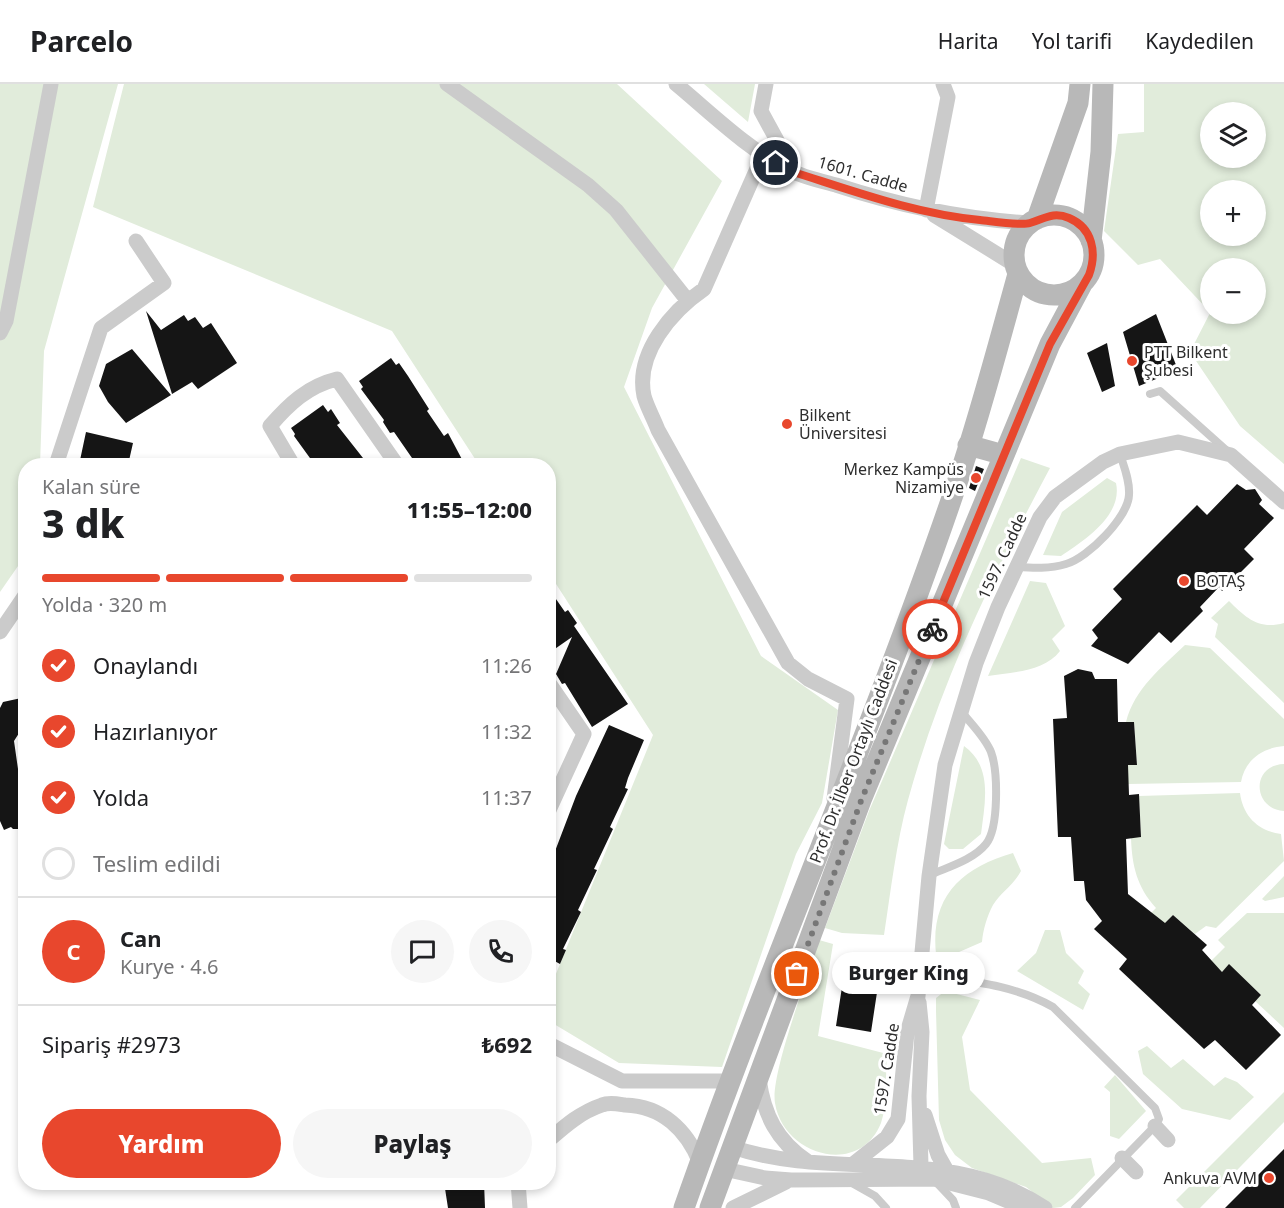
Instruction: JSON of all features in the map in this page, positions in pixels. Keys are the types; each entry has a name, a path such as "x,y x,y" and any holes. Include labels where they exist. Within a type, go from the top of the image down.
{"street":[{"path":"0,333 6,321 30,204 51,84"},
{"path":"447,84 588,185 616,210 688,301"},
{"name":"1601. Cadde","path":"676,84 763,155 790,171 881,200 926,210 977,220 1033,221"},
{"path":"766,84 761,111 785,155 790,171"},
{"path":"926,210 948,97 943,84"},
{"name":"Prof. Dr. İlber Ortaylı Caddesi","path":"684,1208 729,1081 830,825 939,533 968,445 1017,270 1016,242 1033,221 1072,124 1078,104 1080,84"},
{"name":"Prof. Dr. İlber Ortaylı Caddesi","path":"710,1208 861,801 1050,344 1093,264 1091,240 1101,152 1103,84"},
{"path":"763,155 704,289 688,301 658,336 644,364 644,395 658,430 788,663 808,680 847,699 830,825"},
{"name":"1601. Cadde","path":"926,210 1017,270"},
{"path":"1033,221 1058,215 1069,218 1086,231 1091,240"},
{"path":"58,458 101,328 164,283 136,241"},
{"path":"1017,270 1030,288 1047,295 1071,291 1082,284"},
{"path":"289,458 270,426 285,408 316,384 337,379 392,458"},
{"name":"1597. Cadde","path":"853,1164 887,1137 898,1119 907,1033 918,996 921,974 928,876 945,765 976,663 1030,536 1055,497 1077,478 1120,454 1178,442 1231,455 1284,502"},
{"path":"968,445 1004,455"},
{"path":"939,533 968,543"},
{"path":"0,632 18,606"},
{"path":"556,693 584,734 556,795"},
{"name":"1597. Cadde","path":"918,996 922,1032 919,1096 921,1166"},
{"path":"556,1048 622,1081 729,1081"},
{"path":"759,1077 765,1110 776,1131 785,1144 807,1161"},
{"name":"1597. Cadde","path":"919,1096 933,1142 947,1171"},
{"path":"556,1134 574,1118 605,1103 643,1105 669,1120 683,1132 700,1163 765,1178 791,1180 934,1179 979,1190 1024,1208"},
{"path":"1155,1126 1168,1140"},
{"path":"708,1140 758,1155 807,1161 921,1166 947,1171 992,1182 1045,1208"},
{"path":"1122,1158 1136,1172"},
{"path":"921,1166 934,1179"},
{"path":"733,1208 791,1180"},
{"path":"519,1190 520,1208"}],"lane":[{"path":"1150,394 1160,391 1231,455"},
{"path":"1016,567 1041,568 1069,564 1116,524 1127,507 1130,496 1120,454"},
{"path":"928,876 966,859 981,848 991,836 996,784 992,754 960,710"},
{"path":"921,974 1005,988 1053,1007 1155,1108 1159,1119 1155,1126 1075,1208"},
{"path":"934,1179 953,1200 956,1208"},
{"path":"848,1181 875,1196 886,1208"}],"green space":[{"path":"0,84 118,84 44,351 40,458 18,458 18,566 0,592"},
{"path":"124,84 617,84 722,181 652,308 624,387 761,656 838,710 822,803 796,854 722,1067 619,1063 556,1025 556,974 653,735 556,584 556,458 474,458 392,331 93,207"},
{"path":"704,84 755,84 748,122"},
{"path":"1144,84 1284,84 1284,464 1240,426 1190,352 1204,324 1266,324 1266,258 1200,258 1200,301 1160,259 1138,265 1104,231 1118,134 1144,132"},
{"path":"1021,458 1050,468 988,589 936,714 904,817 884,935 842,933 825,928 869,811"},
{"path":"1107,478 1116,483 1117,495 1114,506 1100,526 1061,556 1043,555 1062,512"},
{"path":"1030,581 1046,583 1065,626 1052,639 1060,651 1037,667 988,676"},
{"path":"1229,601 1241,613 1260,624 1284,623 1284,703 1215,637 1218,624 1211,618"},
{"path":"1185,645 1210,648 1284,719 1284,746 1269,749 1256,756 1246,767 1241,782 1128,784 1128,765 1137,764 1134,722 1126,722 1130,710 1150,679"},
{"path":"964,746 973,754 983,775 985,798 981,834 963,849 949,849 944,844"},
{"path":"1284,764 1284,811 1266,803 1261,796 1260,787 1261,779 1266,771 1273,766"},
{"path":"1240,793 1244,809 1253,821 1265,830 1281,834 1284,861 1216,928 1206,926 1195,934 1173,915 1160,928 1151,913 1156,908 1140,884 1133,858 1131,838 1141,836 1139,796"},
{"path":"1013,853 1021,871 993,905 982,942 943,959 936,954 935,934 938,916 944,901 964,877 978,867"},
{"path":"1284,876 1284,897 1265,901 1262,899"},
{"path":"1247,913 1284,913 1284,1028 1255,1001 1261,995 1229,965 1222,972 1211,961 1225,947 1218,940"},
{"path":"1045,930 1060,930 1066,953 1084,971 1078,983 1090,994 1083,1010 1017,971 1036,953"},
{"path":"819,940 833,944 818,1036 887,1054 885,1098 881,1123 870,1140 856,1150 840,1155 823,1153 806,1147 792,1136 781,1121 775,1103 778,1070"},
{"path":"945,991 980,1000 962,1037 970,1090 1042,1163 1091,1158 1095,1175 1061,1207 1053,1208 1026,1187 972,1168 955,1155 945,1140 939,1120 936,998"},
{"path":"1147,1046 1171,1068 1183,1059 1214,1086 1225,1077 1237,1082 1254,1097 1230,1120 1182,1109 1143,1074 1138,1051"},
{"path":"1115,1075 1146,1111 1119,1139 1110,1136 1110,1092 1104,1087"},
{"path":"1284,1092 1284,1122 1200,1208 1184,1208 1176,1200"}],"building":[{"path":"146,311 161,330 184,315 188,321 195,317 203,328 211,323 237,363 198,389 192,382 172,394"},
{"path":"1156,314 1178,370 1139,386 1123,332"},
{"path":"1107,343 1115,386 1102,392 1087,353"},
{"path":"132,349 171,395 126,423 108,402 99,386 106,364"},
{"path":"391,358 396,365 399,363 429,409 427,411 444,436 448,433 461,458 412,458 394,432 390,433 384,420 361,389 363,387 359,381"},
{"path":"323,405 328,412 331,409 340,423 337,425 363,458 310,458 291,428"},
{"path":"86,432 133,443 130,458 80,458"},
{"path":"976,466 984,469 975,491 969,488"},
{"path":"1237,484 1246,490 1255,489 1262,500 1259,504 1274,518 1244,549 1254,559 1222,591 1219,587 1200,607 1203,611 1171,643 1159,632 1128,664 1091,646 1098,638 1092,630 1122,599 1113,589 1197,505 1207,515"},
{"path":"556,599 565,612 568,610 577,623 574,626 628,704 592,727 565,683 562,684 556,674 572,637 556,648"},
{"path":"1078,669 1092,672 1095,679 1117,679 1118,722 1134,722 1137,765 1128,765 1129,795 1139,794 1141,837 1126,839 1128,894 1165,923 1173,915 1207,945 1202,950 1222,972 1229,964 1261,995 1252,1005 1281,1035 1246,1070 1215,1040 1204,1049 1119,969 1127,959 1094,929 1102,921 1086,900 1084,881 1074,881 1071,837 1058,837 1053,719 1067,718 1064,676"},
{"path":"18,699 18,735 14,741 18,769 18,829 11,827 4,830 0,821 0,708 3,702"},
{"path":"609,725 644,740 628,778 625,788 628,789 610,827 613,829 578,910 581,912 563,949 566,950 560,964 556,962 556,849 576,796"},
{"path":"846,961 881,966 871,1032 836,1026"},
{"name":"Ankuva AVM","path":"1284,1149 1284,1208 1225,1208"},
{"path":"445,1190 484,1190 485,1208 448,1208"}],"way so far":[{"path":"797,974 874,766 932,629"}],"place":[{"name":"PTT Bilkent Şubesi","path":"1132,361"},
{"name":"Bilkent Üniversitesi","path":"787,424"},
{"name":"Merkez Kampüs Nizamiye","path":"976,478"},
{"name":"BOTAŞ","path":"1184,581"},
{"name":"Burger King","path":"797,974"},
{"name":"Ankuva AVM","path":"1269,1178"}],"route":[{"path":"776,163 790,171 881,200 977,220 1029,224 1037,219 1058,215 1078,223 1091,240 1094,252 1089,275 1050,344 932,629"}]}
